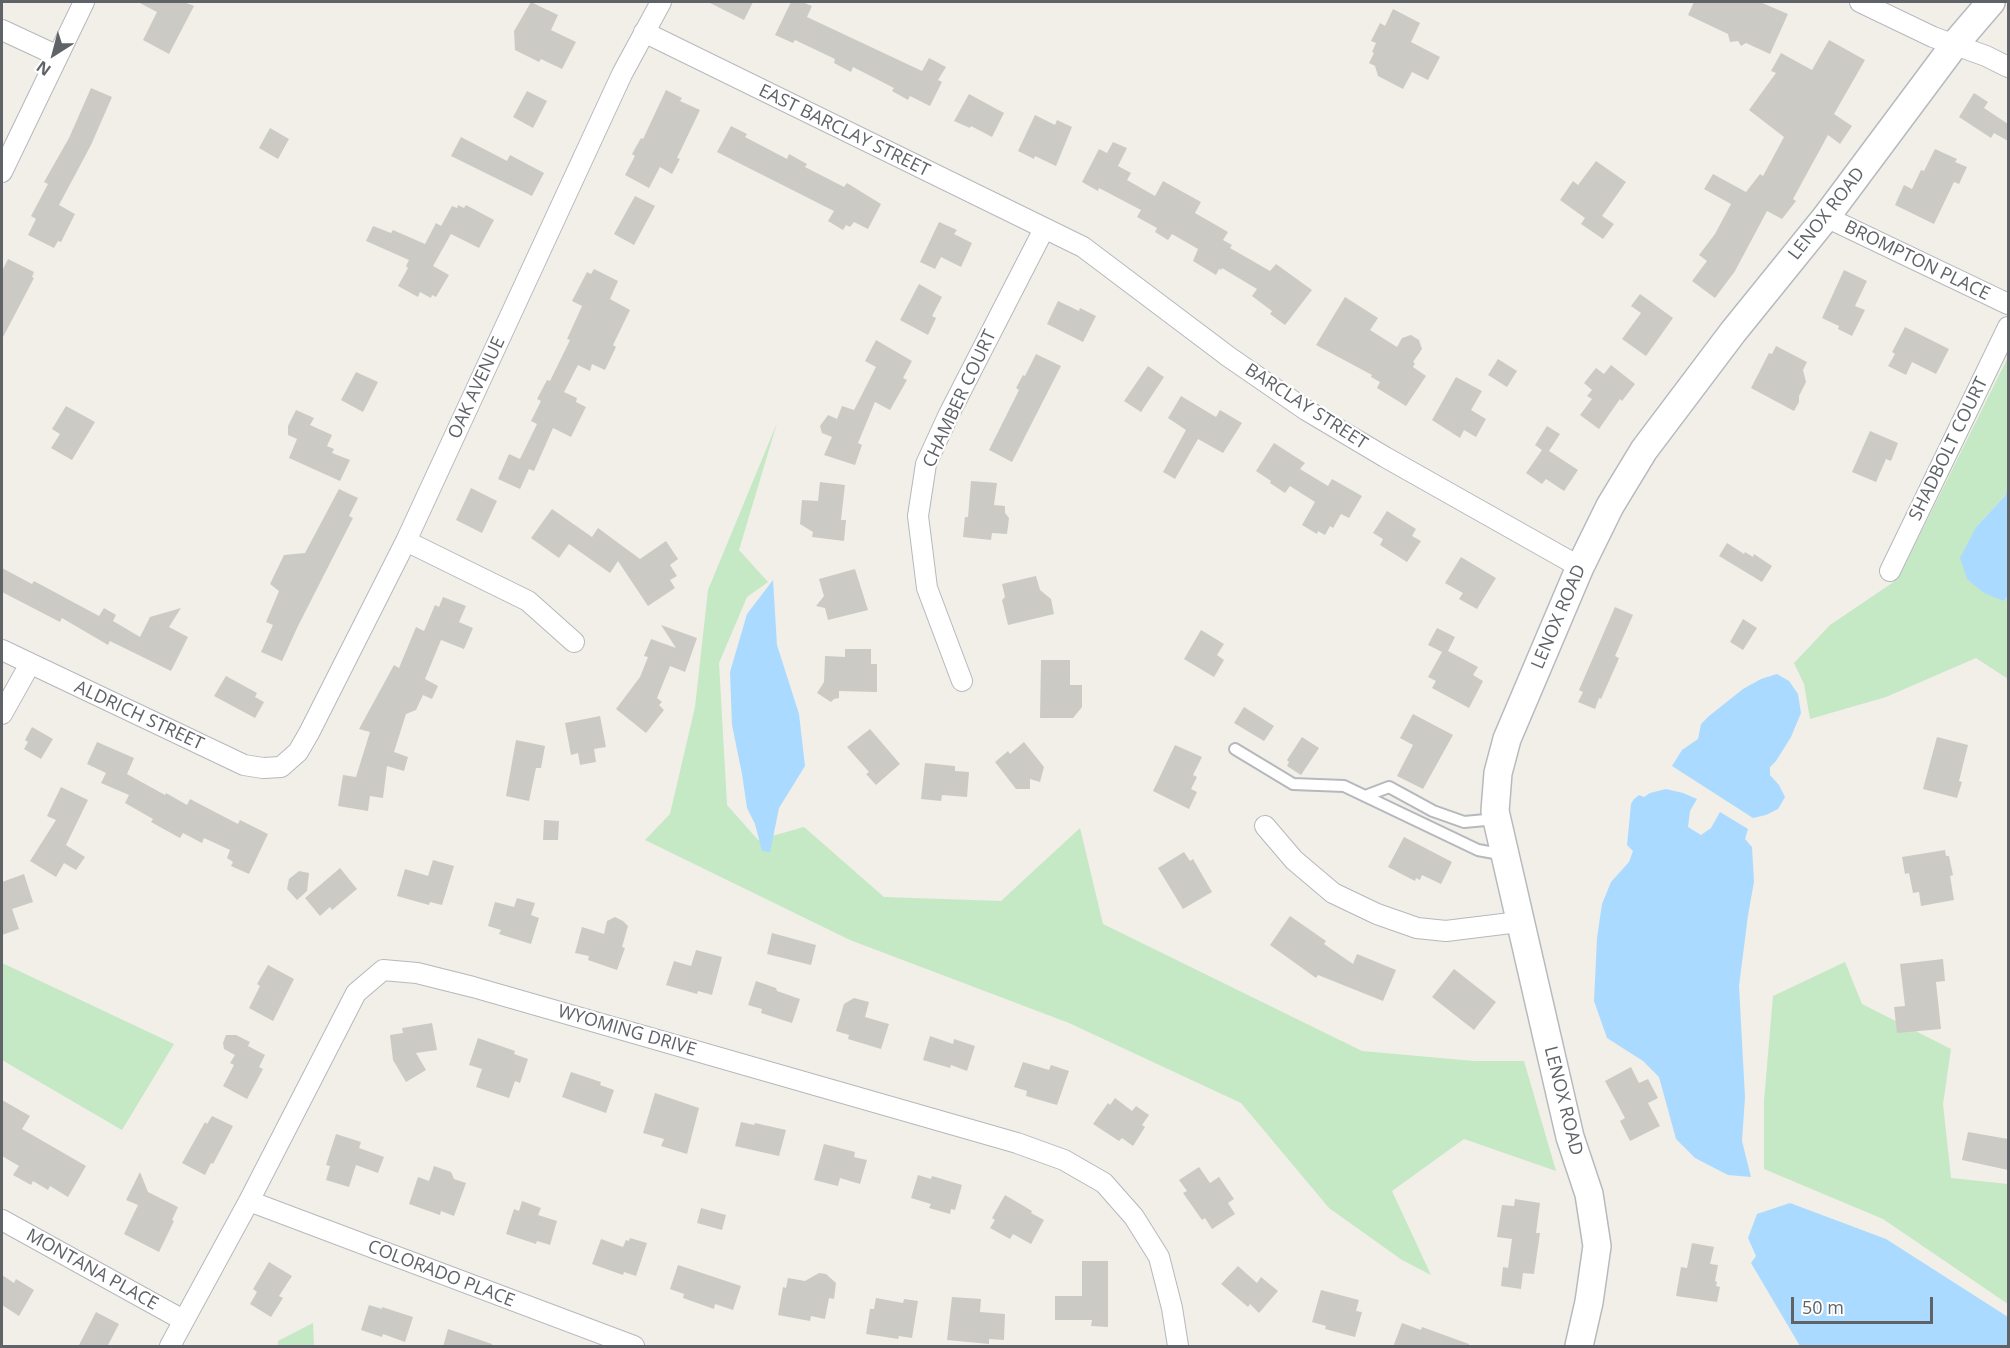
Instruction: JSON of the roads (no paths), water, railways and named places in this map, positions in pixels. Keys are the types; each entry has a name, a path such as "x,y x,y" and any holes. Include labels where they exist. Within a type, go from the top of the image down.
{"street":[{"path":"2,172 84,2"},
{"name":"OAK AVENUE","path":"281,767 298,752 309,733 406,541 586,157 622,74 661,2"},
{"path":"1860,2 1933,37 2008,67"},
{"name":"LENOX ROAD","path":"1579,1347 1590,1302 1597,1246 1589,1194 1570,1137 1495,810 1498,773 1507,740 1580,567 1610,506 1644,450 1733,332 1826,217 1955,45 1991,2"},
{"path":"2,30 58,56"},
{"name":"EAST BARCLAY STREET","path":"644,32 1044,229"},
{"name":"BROMPTON PLACE","path":"1826,217 2008,304"},
{"name":"BARCLAY STREET","path":"1044,229 1083,247 1229,357 1306,410 1580,567"},
{"name":"CHAMBER COURT","path":"962,681 927,588 918,516 926,464 949,414 1044,229"},
{"name":"SHADBOLT COURT","path":"1890,571 2008,327"},
{"path":"406,541 528,601 574,642"},
{"name":"ALDRICH STREET","path":"2,650 244,765 263,768 281,767"},
{"path":"2,714 30,664"},
{"path":"1265,826 1294,860 1333,893 1377,914 1418,928 1446,931 1519,922"},
{"name":"WYOMING DRIVE","path":"170,1347 249,1201 356,993 383,970 417,973 473,987 1017,1143 1064,1160 1104,1183 1134,1217 1159,1257 1173,1308 1178,1347"},
{"name":"COLORADO PLACE","path":"249,1201 634,1347"},
{"name":"MONTANA PLACE","path":"2,1220 183,1320"}],"lane":[{"path":"1235,749 1293,784 1344,786 1368,795 1478,850 1505,855"},
{"path":"1368,795 1389,787 1433,811 1464,822 1498,819"},
{"path":"1433,811 1436,830"}],"water":[{"path":"2008,487 2008,595 2004,601 1984,593 1967,579 1960,558 1976,527 2005,496"},
{"path":"773,580 777,645 799,714 805,766 779,808 770,852 762,851 755,824 747,808 732,725 730,672 747,614"},
{"path":"1777,674 1789,681 1798,694 1801,713 1791,737 1770,767 1770,775 1779,785 1785,797 1778,809 1753,818 1672,766 1682,750 1698,739 1701,724 1709,716 1743,689 1761,679"},
{"path":"1666,789 1697,799 1690,811 1688,827 1701,835 1711,828 1720,812 1748,829 1745,839 1752,847 1754,882 1739,986 1745,1097 1742,1141 1751,1177 1728,1175 1695,1158 1676,1139 1659,1077 1643,1061 1607,1038 1594,1001 1597,938 1602,904 1611,882 1629,862 1633,851 1627,845 1631,804 1639,795 1644,797"},
{"path":"1790,1203 1886,1239 2008,1317 2008,1346 1800,1346 1751,1263 1756,1256 1748,1238 1757,1214"}]}
